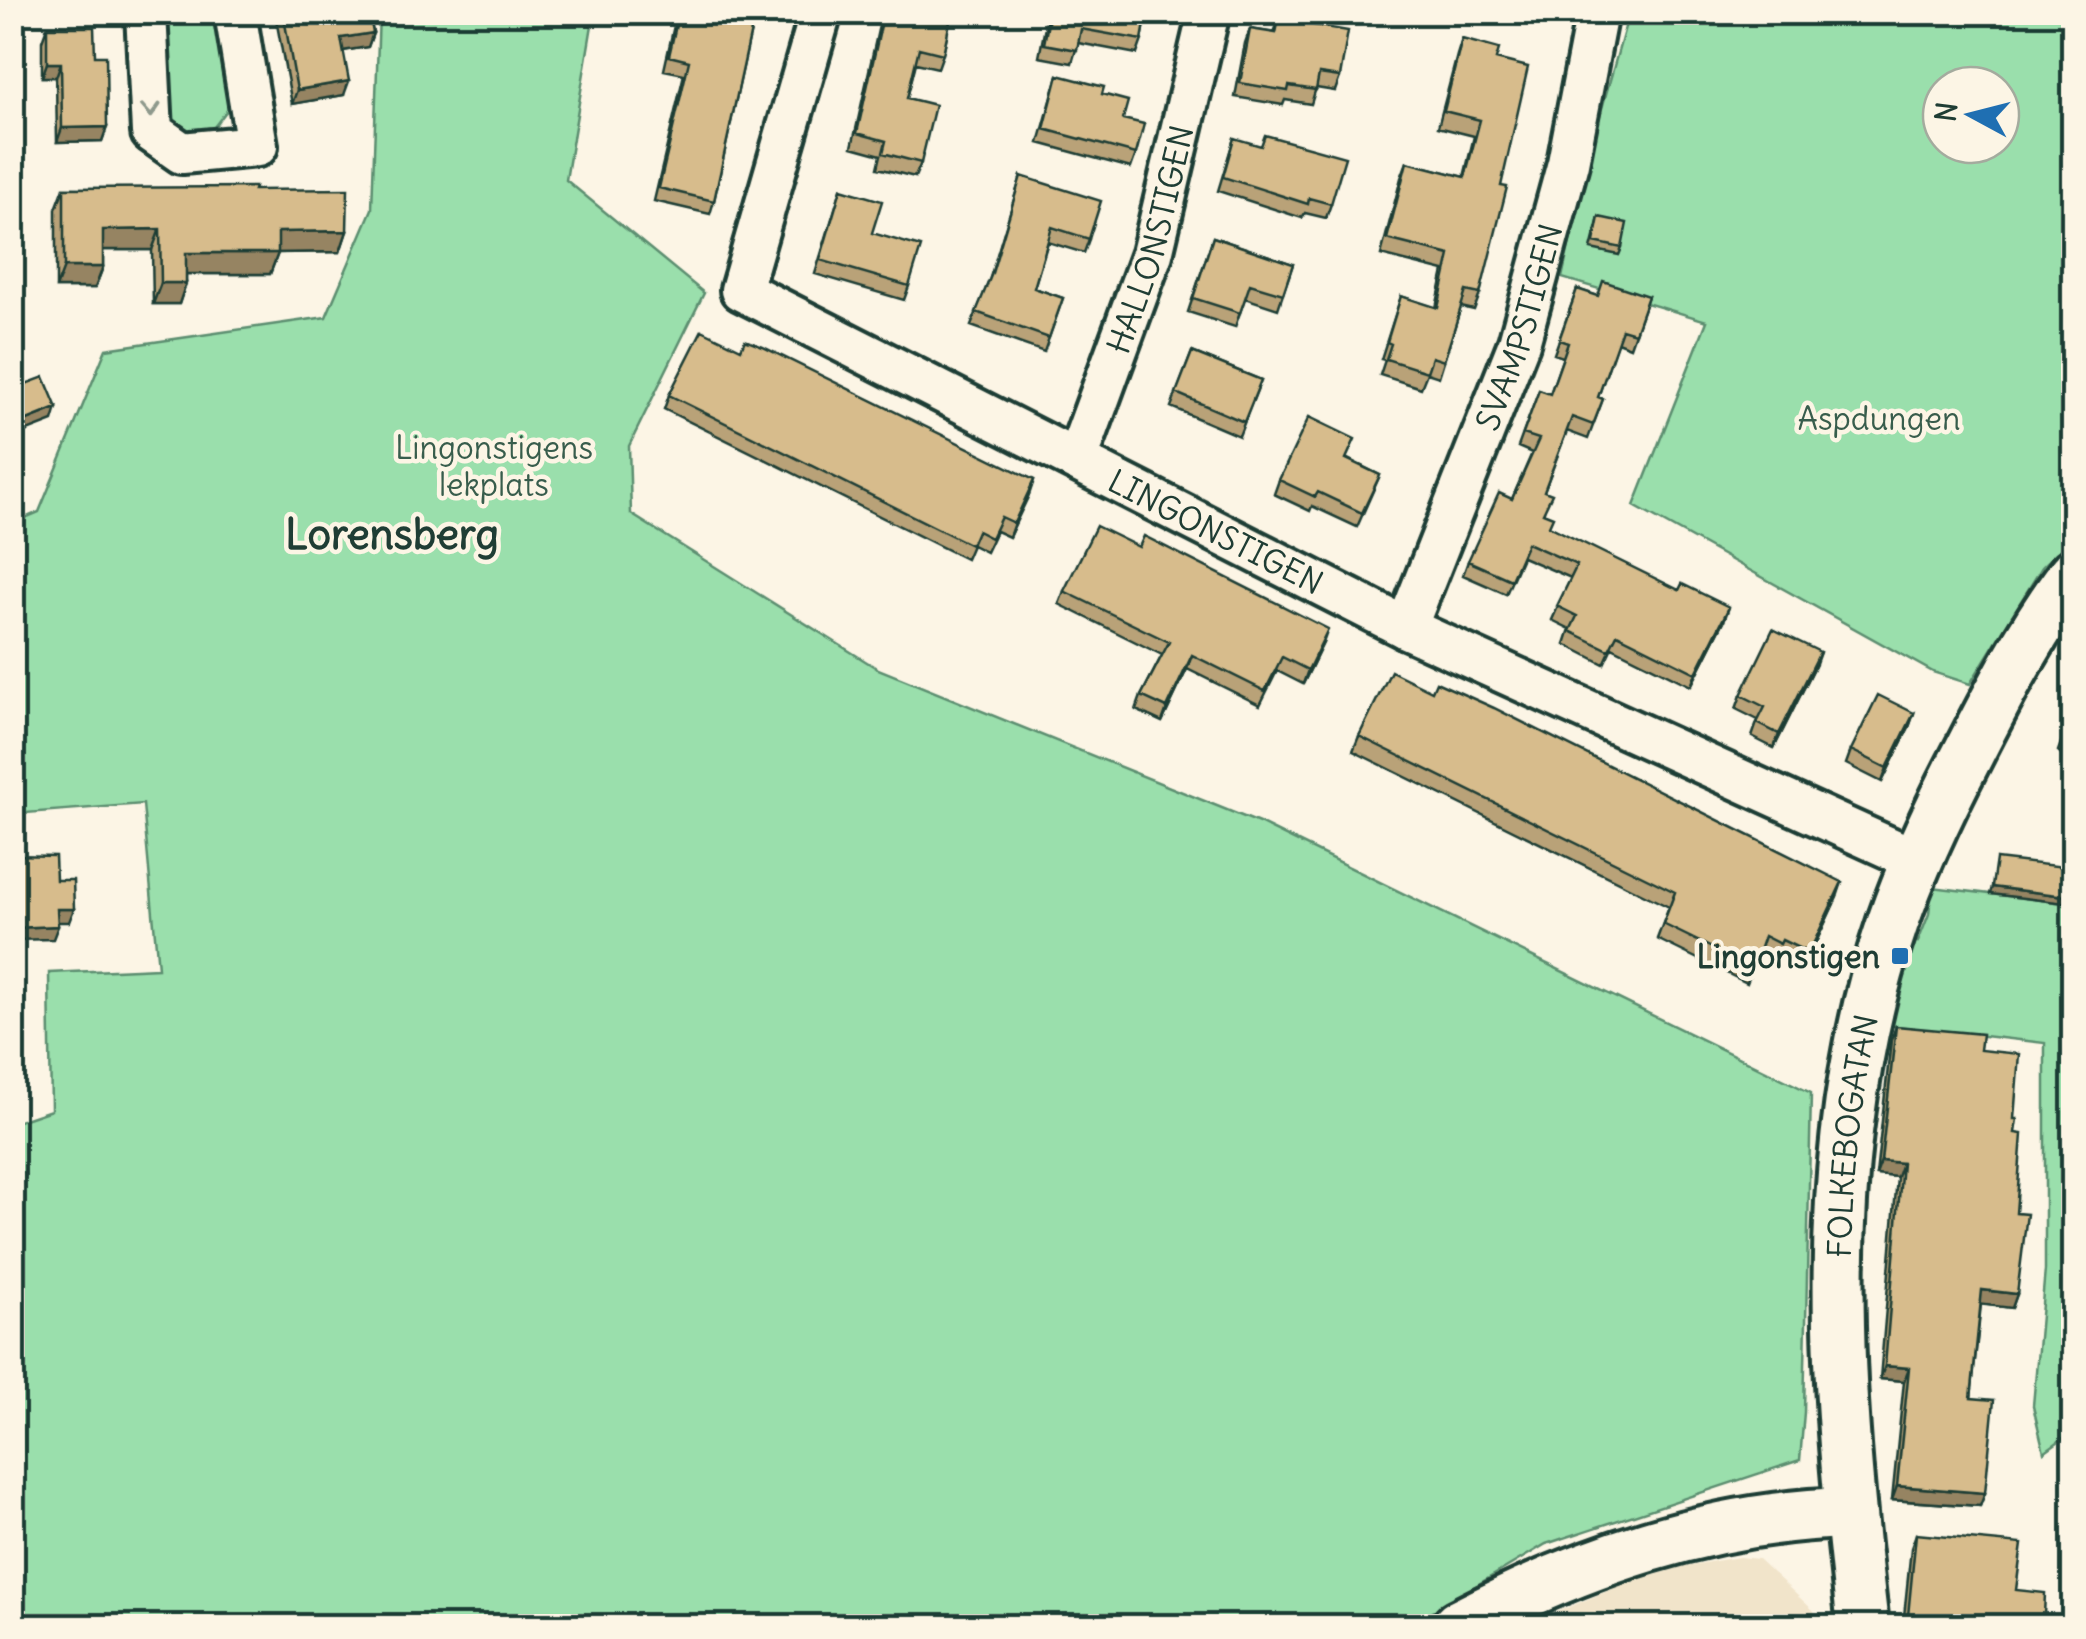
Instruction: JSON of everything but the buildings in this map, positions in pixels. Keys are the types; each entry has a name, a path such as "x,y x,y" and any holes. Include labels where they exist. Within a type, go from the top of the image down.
{"street":[{"path":"146,12 152,132 182,152 257,146 235,12"},
{"name":"LINGONSTIGEN","path":"821,12 741,290 1406,628 1916,860"},
{"name":"HALLONSTIGEN","path":"1077,459 1152,254 1209,12"},
{"name":"SVAMPSTIGEN","path":"1406,628 1520,343 1568,164 1597,12"},
{"name":"FOLKEBOGATAN","path":"1863,1626 1839,1387 1837,1274 1842,1172 1861,1044 1892,926 1916,860 2010,670 2074,574"},
{"path":"1458,1626 1508,1600 1658,1542 1794,1514 1850,1512"}],"shaded area":[{"path":"1739,1557 1758,1559 1814,1611 1817,1626 1523,1626 1627,1583 1685,1566"}],"green space":[{"path":"156,13 214,13 231,105 214,127 187,131 164,110"},
{"name":"Lingonstigens lekplats","path":"379,13 594,13 566,180 704,293 629,446 631,514 878,669 1259,823 1811,1093 1800,1460 1546,1544 1408,1626 13,1626 13,1123 51,1110 49,973 158,968 143,804 13,814 13,523 39,512 106,349 326,317 372,209"},
{"name":"Aspdungen","path":"1629,13 2073,13 2073,537 2042,567 1970,684 1933,672 1634,506 1707,321 1562,278 1588,158"},
{"path":"1932,887 2073,904 2073,1431 2044,1452 2033,1406 2045,1270 2045,1043 1887,1025 1913,941 1918,942 1929,914"}],"place":[{"name":"Lingonstigen","path":"1900,956"}],"district":[{"name":"Lorensberg","path":"392,534"}]}
